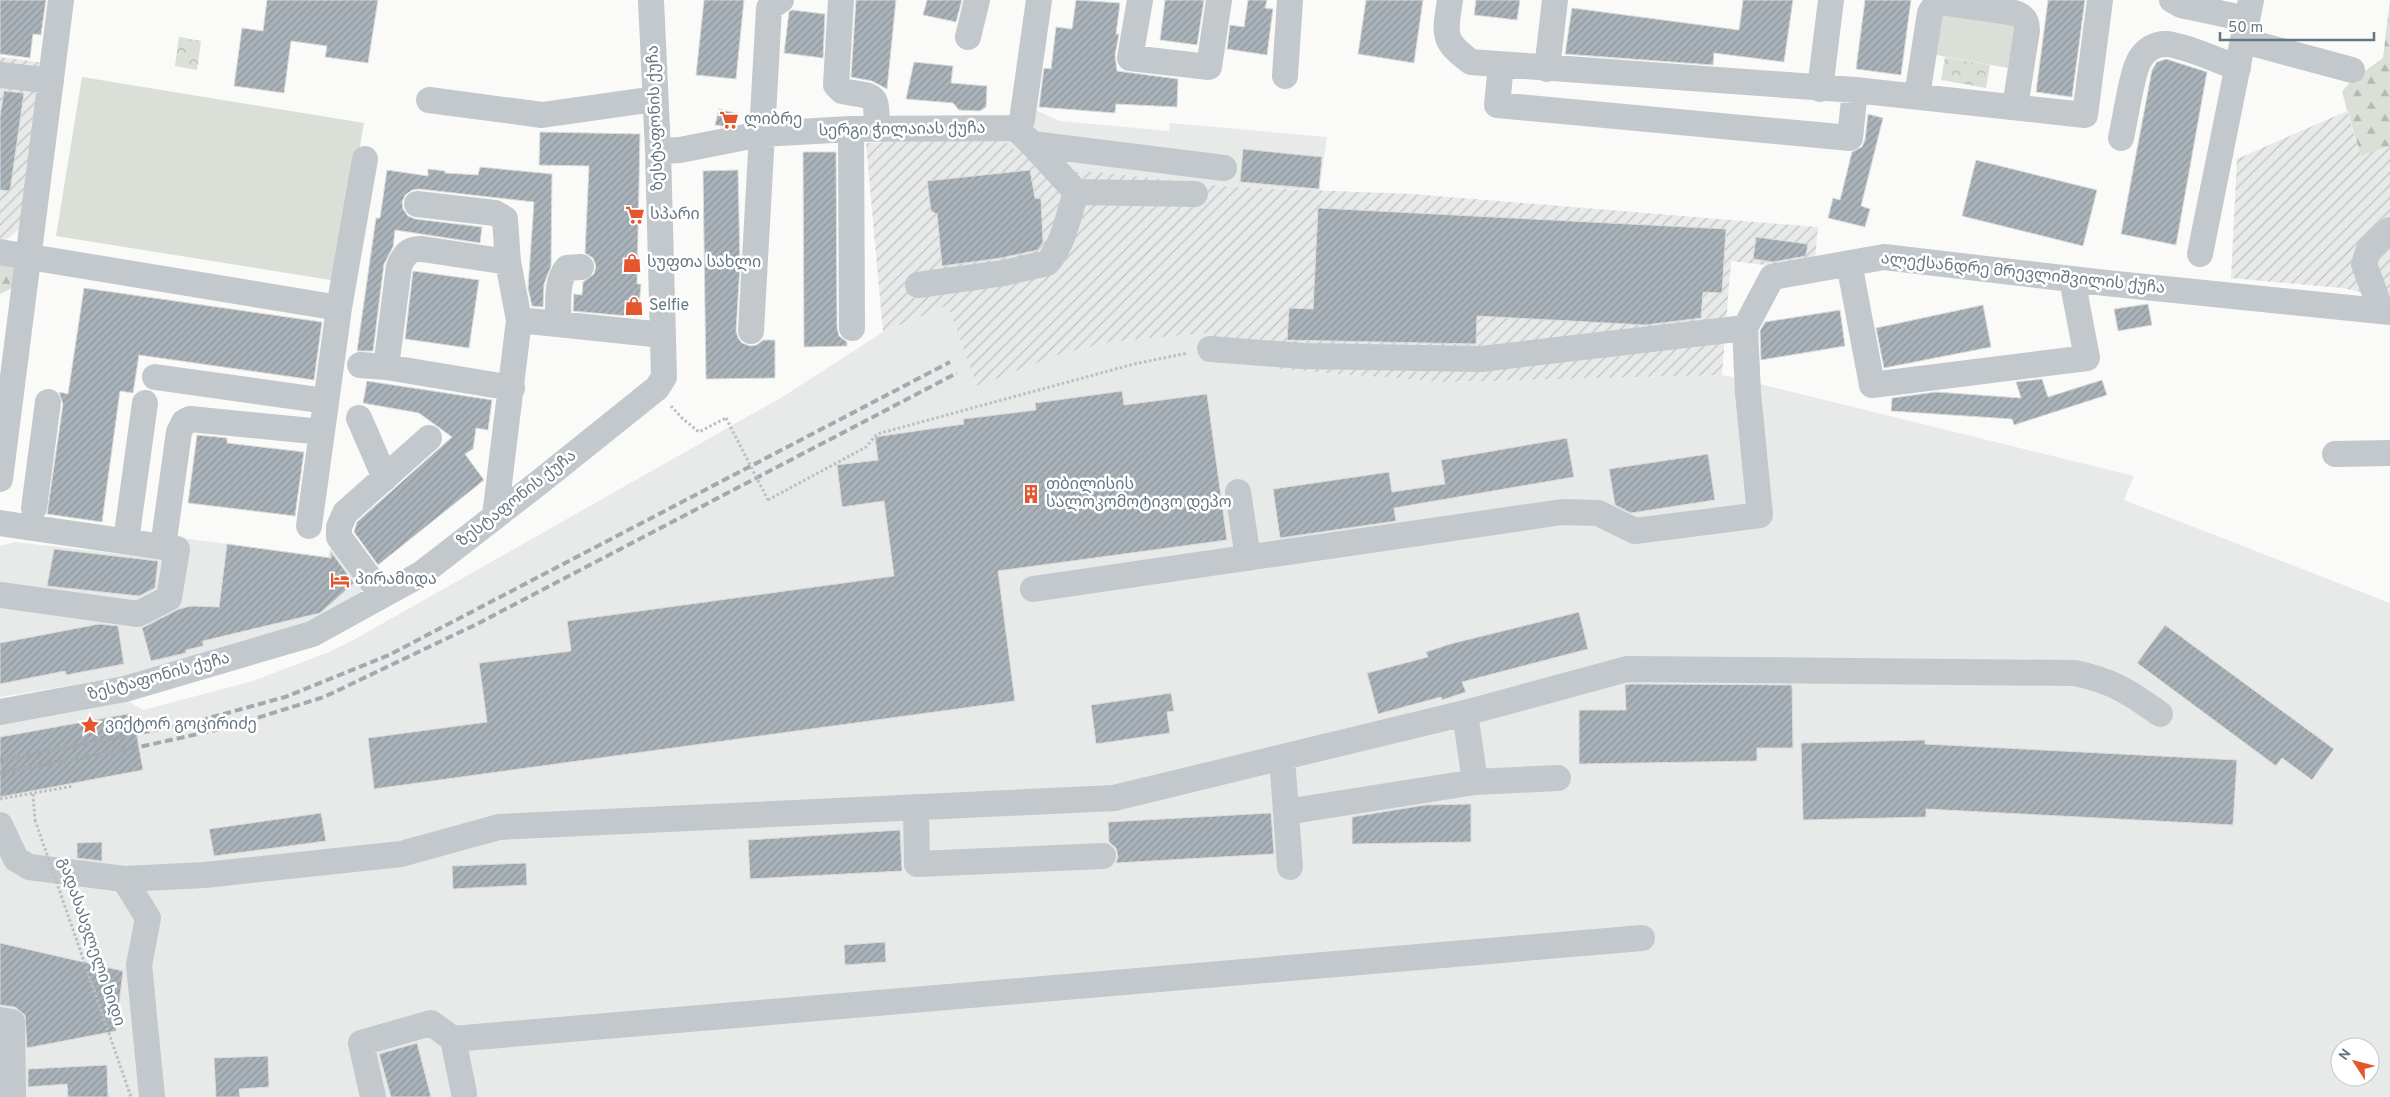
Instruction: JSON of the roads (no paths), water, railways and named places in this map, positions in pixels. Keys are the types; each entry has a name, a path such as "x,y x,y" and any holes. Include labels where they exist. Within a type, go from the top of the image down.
{"street":[{"path":"0,479 61,0"},
{"name":"ზესტაფონის ქუჩა","path":"0,712 125,689 312,634 421,574 656,388 664,377 658,151 651,0"},
{"path":"751,331 760,134 769,8 781,0"},
{"path":"841,0 836,85 842,91 865,93 873,97 877,104 877,129"},
{"path":"968,37 977,0"},
{"path":"1039,0 1022,120 1024,136 1076,192 1195,194"},
{"path":"1140,0 1130,58 1209,67 1219,0"},
{"path":"1285,76 1290,0"},
{"path":"1450,0 1446,33 1454,50 1471,62 1820,89 1856,90 2085,116 2100,0"},
{"path":"1547,69 1555,0"},
{"path":"1820,89 1831,0"},
{"path":"2172,0 2181,5 2247,20 2352,70"},
{"path":"1917,96 1930,13 1934,5 1939,2 2024,16 2027,22 2027,30 2014,108"},
{"path":"2200,254 2247,20"},
{"path":"2121,138 2139,60 2154,45 2167,44 2187,49 2238,68"},
{"path":"1501,65 1497,105 1850,138 1856,90"},
{"path":"0,75 51,81"},
{"path":"430,100 542,115 655,99"},
{"path":"851,129 852,328"},
{"name":"სერგი ჭილაიას ქუჩა","path":"658,151 680,150 760,134 877,129 1024,136 1224,168"},
{"path":"310,526 339,308 365,159"},
{"path":"918,285 1004,273 1047,263 1052,258 1064,230 1076,192"},
{"path":"417,204 501,215 506,225 508,262 519,320 495,516"},
{"path":"2386,311 2364,264 2368,249 2390,230"},
{"path":"386,367 399,266 408,251 413,248 422,248 508,262"},
{"path":"0,252 339,308"},
{"name":"ალექსანდრე მრევლიშვილის ქუჩა","path":"1745,328 1772,277 1884,257 2072,280 2386,311"},
{"path":"1849,263 1872,385 2087,358 2072,280"},
{"path":"558,324 562,274 567,268 581,268"},
{"path":"519,320 663,335"},
{"path":"1033,588 1562,512 1598,513 1635,532 1760,515 1748,392 1745,328 1481,359 1303,356 1210,348"},
{"path":"360,365 386,367 512,388"},
{"path":"155,377 326,401"},
{"path":"34,508 48,402"},
{"path":"126,541 144,403"},
{"path":"359,418 385,478"},
{"path":"164,547 179,432 184,422 190,419 322,432"},
{"path":"382,595 339,537 339,527 344,513 429,438"},
{"path":"5,440 43,445"},
{"path":"2335,454 2390,453"},
{"path":"1238,492 1248,558"},
{"path":"0,523 177,548 169,598 138,614 0,595"},
{"path":"0,825 16,859 29,867 124,879 205,875 401,854 499,827 1114,798 1466,713 1627,670 2075,673 2104,679 2132,694 2160,714"},
{"path":"1466,713 1475,782"},
{"path":"1282,758 1290,867"},
{"path":"1286,812 1475,782 1558,778"},
{"path":"916,807 917,864 1103,856"},
{"path":"124,879 148,918 139,965 152,1097"},
{"path":"373,1097 361,1043 431,1023 453,1039 1642,938"},
{"path":"0,1020 12,1022 12,1097"},
{"path":"453,1039 464,1093"}],"railway":[{"path":"0,760 191,723 285,697 389,655 950,362"},
{"path":"0,773 139,747 225,728 324,697 477,624 957,373"}],"place":[{"name":"ლიბრე","path":"729,120"},
{"name":"სპარი","path":"635,215"},
{"name":"სუფთა სახლი","path":"632,263"},
{"name":"Selfie","path":"634,306"},
{"name":"თბილისის სალოკომოტივო დეპო","path":"1031,494"},
{"name":"პირამიდა","path":"340,580"},
{"name":"ვიქტორ გოცირიძე","path":"90,725"}]}
